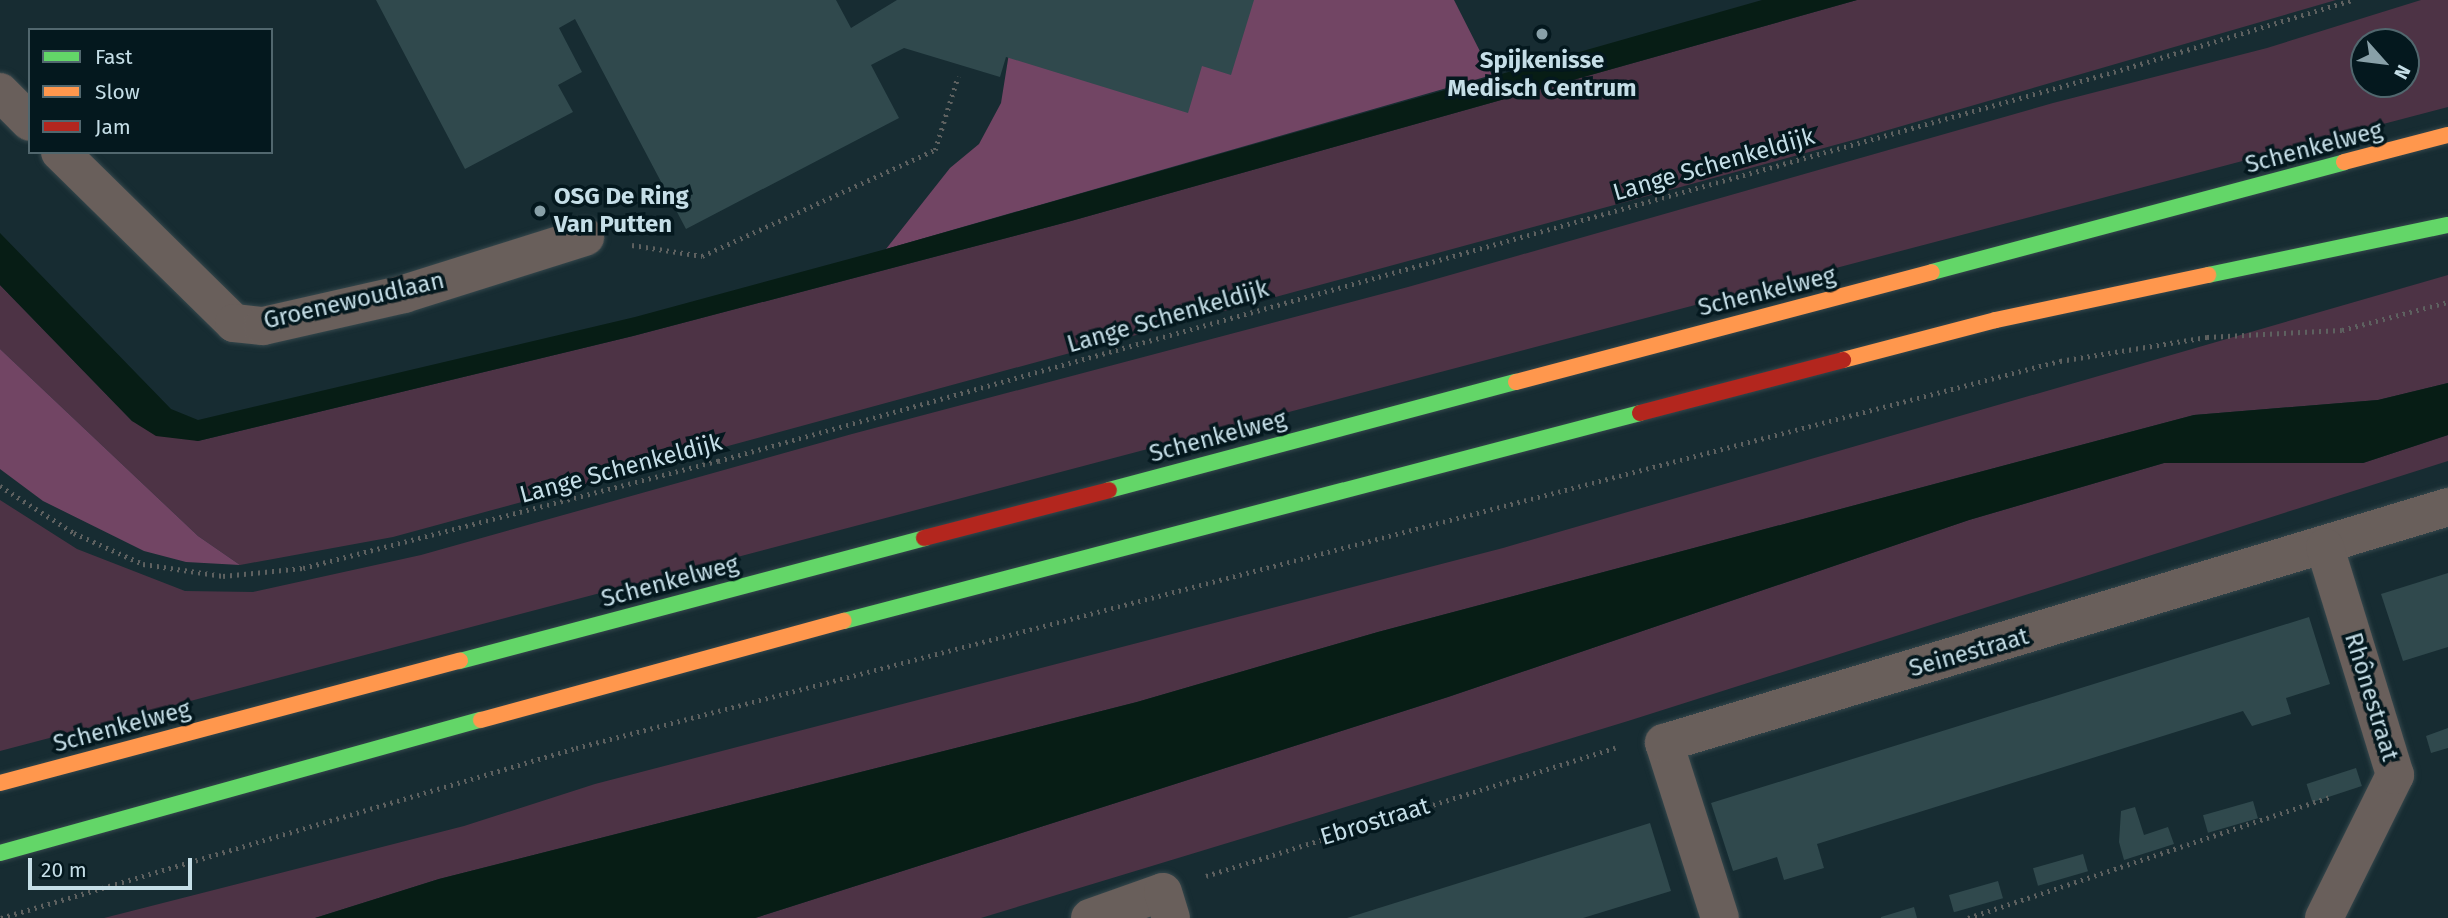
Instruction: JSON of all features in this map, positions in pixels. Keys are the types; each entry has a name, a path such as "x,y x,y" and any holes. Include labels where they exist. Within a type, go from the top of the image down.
{"main road":[{"name":"Schenkelweg","path":"0,783 2448,135"},
{"path":"0,853 726,652 1982,324 2448,225"}],"street":[{"path":"0,92 28,120"},
{"name":"Groenewoudlaan","path":"62,154 234,323 263,326 404,294 584,237"},
{"name":"Seinestraat","path":"1664,743 2325,548 2448,507"},
{"name":"Rhônestraat","path":"2324,918 2395,775 2325,548"},
{"path":"1664,743 1720,918"},
{"path":"1090,918 1167,905"}],"path":[{"name":"Lange Schenkeldijk","path":"0,486 74,533 143,564 223,576 303,569 719,461 2127,68 2352,0"},
{"path":"584,237 702,256 935,150 958,76"},
{"path":"1,918 576,748 2060,361 2207,337 2342,330 2448,302"},
{"name":"Ebrostraat","path":"1167,905 1251,860 1622,746 1664,743"},
{"path":"1968,918 2395,775"}],"shaded area":[{"path":"1210,0 1454,0 1492,75 886,249 950,168 979,144 1001,103 1010,47"},
{"path":"1762,0 1857,0 1071,221 633,336 198,441 156,436 132,421 0,285 0,233 171,409 198,420 635,317 886,249"},
{"path":"1857,0 2336,0 1857,139 393,537 240,565 198,536 0,349 0,285 132,421 198,441 633,336 1071,221"},
{"path":"2421,0 2448,0 2448,107 0,751 0,500 77,549 185,591 253,592 421,555 852,434 1408,287 2053,103 2267,48"},
{"path":"2448,275 2448,383 2378,400 2194,415 1378,632 1137,702 439,879 315,918 104,918 464,826 595,784 1503,548"},
{"path":"0,349 198,536 240,565 186,562 144,551 43,501 0,469"},
{"path":"2448,383 2448,435 2363,463 2164,463 1969,520 1448,697 755,918 315,918 439,879 1137,702 1378,632 2194,415 2378,400"},
{"path":"2448,435 2448,461 1628,721 981,918 755,918 1448,697 1969,520 2164,463 2363,463"}],"building":[{"path":"376,0 836,0 851,28 897,0 1254,0 1231,75 1202,66 1188,113 1006,57 1000,77 904,48 871,65 899,118 686,229 575,19 559,28 582,72 558,85 573,112 465,169"},
{"path":"2448,573 2448,647 2403,661 2381,594"},
{"path":"2309,617 2330,684 2286,698 2291,714 2252,726 2243,711 1817,844 1824,868 1784,880 1777,857 1733,871 1711,803"},
{"path":"2448,728 2448,748 2431,753 2426,736"},
{"path":"2356,768 2362,786 2312,802 2307,784"},
{"path":"2253,801 2258,818 2208,833 2203,815"},
{"path":"2135,807 2144,835 2168,827 2174,844 2124,860 2119,842 2121,811"},
{"path":"1650,823 1671,891 1583,918 1347,918"},
{"path":"2083,854 2088,871 2038,886 2033,868"},
{"path":"1998,881 2003,898 1954,912 1949,895"},
{"path":"1914,907 1917,918 1881,918 1881,917"}],"traffic: fast":[{"path":"1932,272 2344,162"},
{"path":"2208,275 2448,225"},
{"path":"1109,490 1516,382"},
{"path":"844,621 1640,413"},
{"path":"460,661 924,538"},
{"path":"0,853 481,720"}],"traffic: slow":[{"path":"2344,162 2448,135"},
{"path":"1516,382 1932,272"},
{"path":"1843,360 1996,320 2208,275"},
{"path":"481,720 844,621"},
{"path":"0,783 460,661"}],"traffic: jam":[{"path":"1640,413 1843,360"},
{"path":"924,538 1109,490"}],"place":[{"name":"Spijkenisse Medisch Centrum","path":"1542,34"},
{"name":"OSG De Ring Van Putten","path":"540,211"}]}
